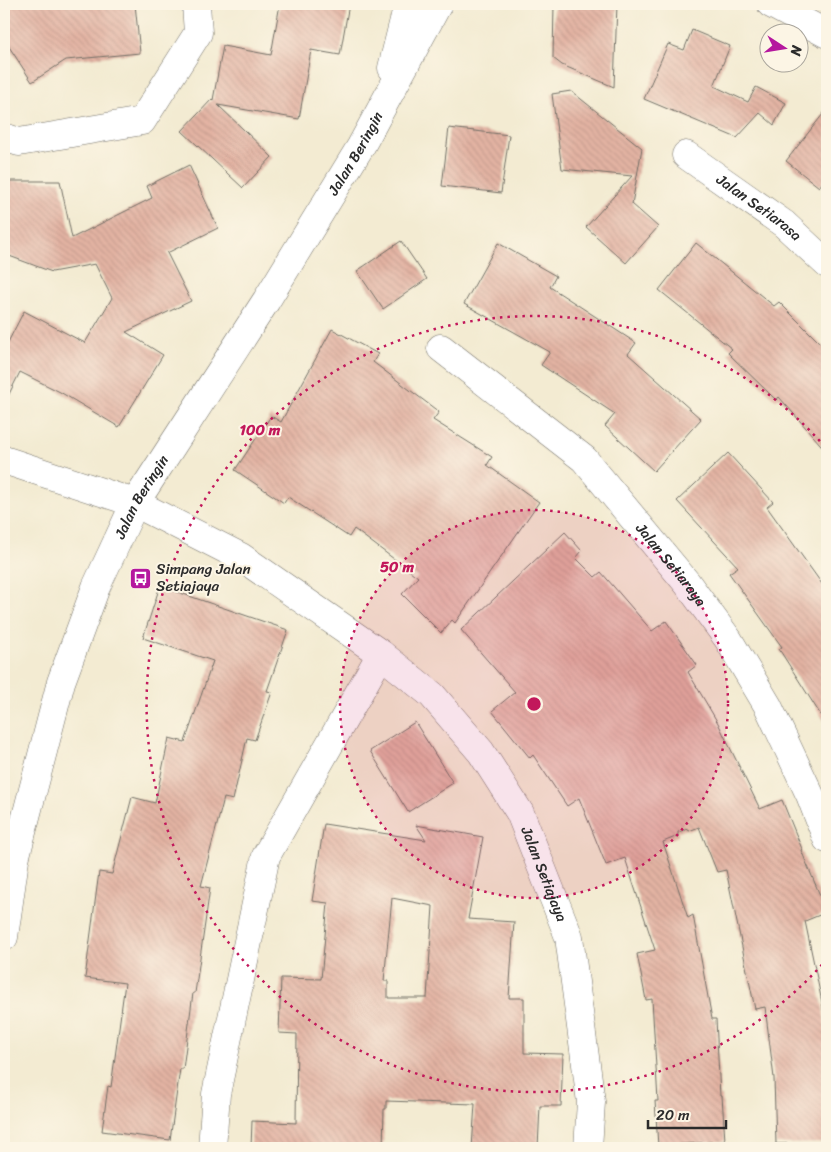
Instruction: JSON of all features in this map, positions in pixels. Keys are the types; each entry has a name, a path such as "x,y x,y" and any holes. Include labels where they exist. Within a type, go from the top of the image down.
{"street":[{"path":"4,137 19,142 142,121 198,33 196,4"},
{"name":"Jalan Beringin","path":"384,101 408,4"},
{"name":"Jalan Beringin","path":"4,937 15,860 61,682 96,587 134,503 266,301 361,146 438,4"},
{"path":"771,4 827,34"},
{"name":"Jalan Setiarasa","path":"686,155 784,224 827,264"},
{"name":"Jalan Setiaraya","path":"441,348 584,459 687,583 728,638 768,706 810,795 827,839"},
{"name":"Jalan Setiajaya","path":"4,460 134,503 240,557 381,654 432,695 481,752 520,813 569,937 591,1102 588,1148"},
{"path":"212,1148 216,1094 266,856 381,654"}],"building":[{"path":"4,4 135,4 140,53 66,60 32,82 4,39"},
{"path":"280,4 349,4 340,55 311,50 299,119 218,105 272,157 243,188 182,131 213,100 223,46 271,55"},
{"path":"554,4 617,4 614,87 562,65 553,58"},
{"path":"692,30 730,46 714,86 748,102 756,87 786,103 774,125 760,113 737,138 644,99 668,44 684,50"},
{"path":"571,91 642,148 632,204 658,227 626,263 586,227 632,176 562,169 552,94"},
{"path":"827,109 827,177 819,187 786,161"},
{"path":"449,128 509,135 501,193 442,186"},
{"path":"189,165 218,228 167,253 191,301 126,332 163,355 119,427 60,392 20,372 4,404 4,350 24,311 85,343 112,298 95,264 52,272 4,254 4,181 60,181 72,238 152,198 147,186"},
{"path":"401,241 427,279 383,309 357,271"},
{"path":"498,243 556,276 550,287 636,343 628,354 701,419 654,471 605,426 615,414 541,365 550,352 464,304"},
{"path":"696,243 774,306 779,302 827,350 827,452 779,397 776,400 728,353 732,349 659,290"},
{"path":"332,329 378,354 373,362 439,412 433,420 492,457 487,465 539,502 455,623 452,620 441,633 402,594 418,577 354,529 349,537 288,497 284,503 235,470 271,416 281,422"},
{"path":"728,453 773,502 767,507 827,591 827,725 779,649 782,647 729,573 738,567 677,501"},
{"path":"565,532 582,551 576,558 595,577 601,572 652,631 666,621 697,665 688,672 718,723 760,809 782,800 827,912 805,921 823,1007 827,1042 827,1143 776,1144 774,1078 765,1007 755,1009 726,870 717,872 699,827 689,831 688,829 678,832 678,836 663,842 688,918 693,915 712,1019 716,1019 720,1096 722,1096 725,1141 658,1146 655,1101 658,1101 652,999 646,1000 637,954 655,950 625,858 606,865 579,798 567,806 533,755 530,758 492,711 515,692 461,630"},
{"path":"160,586 288,630 267,691 272,692 255,740 247,738 233,800 224,798 201,886 210,888 183,1069 180,1069 170,1140 102,1131 108,1086 111,1087 125,983 85,978 99,872 112,874 132,797 155,803 169,738 185,742 213,661 143,638"},
{"path":"415,722 453,783 408,812 370,751"},
{"path":"324,824 426,840 416,825 483,837 468,919 514,922 509,998 524,998 524,1053 563,1054 561,1106 540,1106 538,1148 472,1148 475,1104 386,1101 383,1148 251,1148 252,1121 296,1123 297,1034 279,1033 281,978 321,979 328,903 312,901","holes":["392,898 433,906 427,998 388,998 388,981 384,981"]}],"place":[{"name":"Simpang Jalan Setiajaya","path":"140,578"}]}
